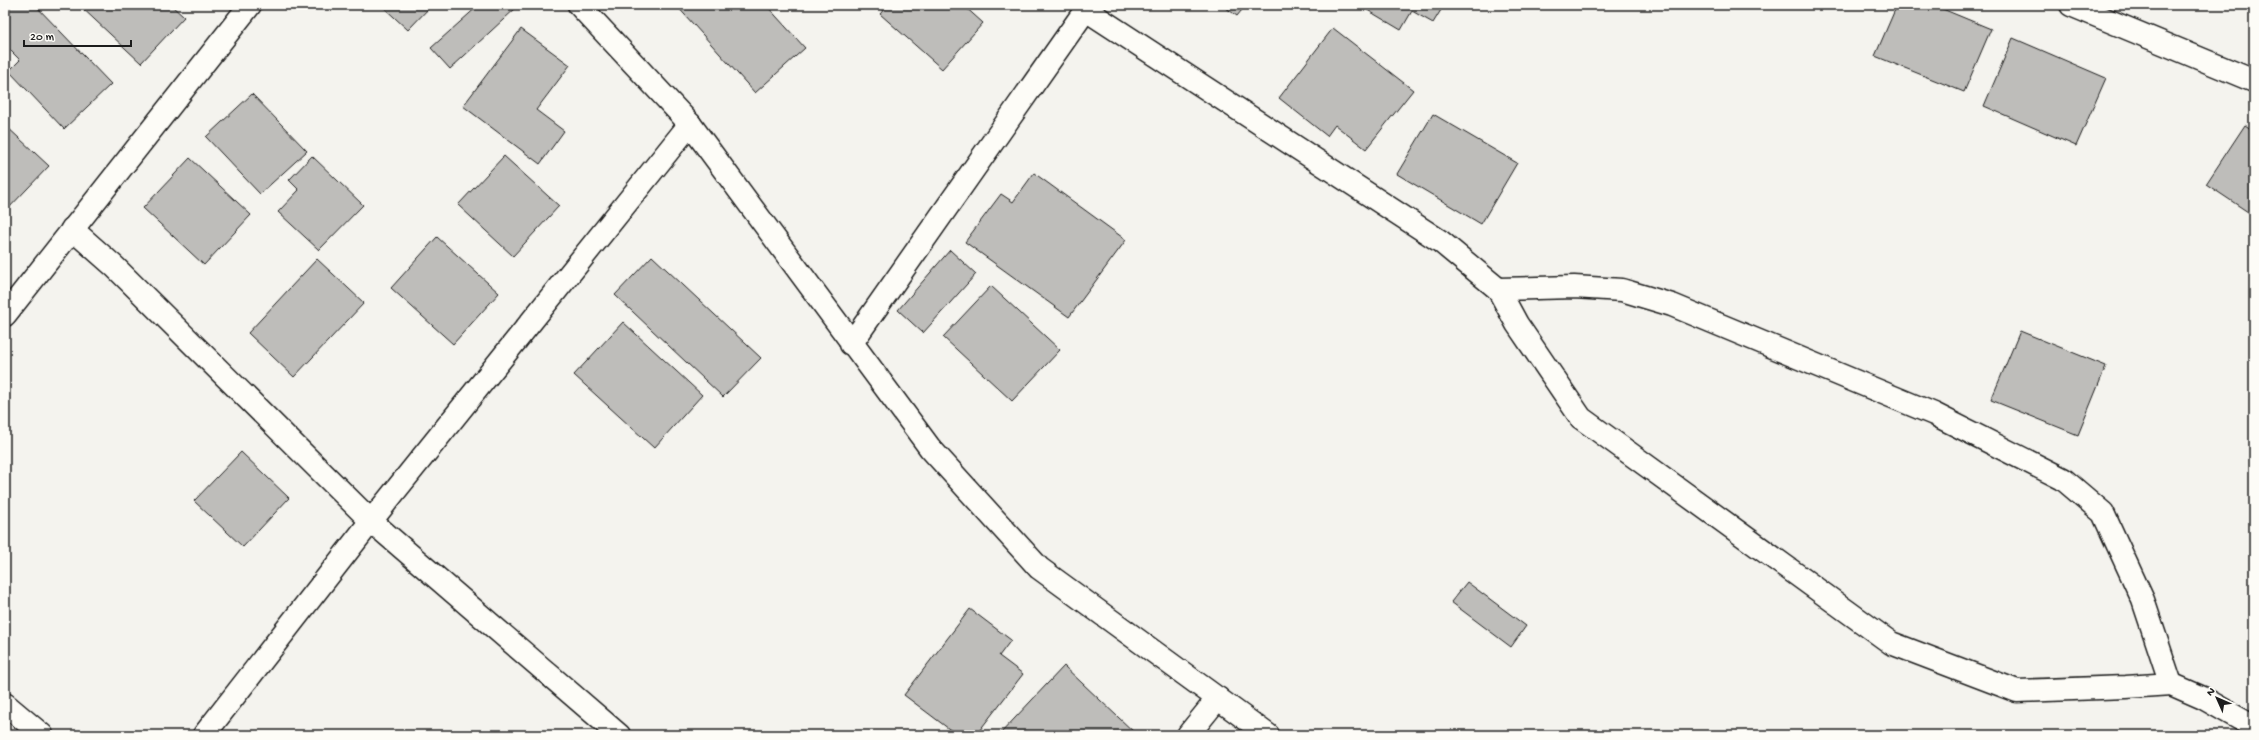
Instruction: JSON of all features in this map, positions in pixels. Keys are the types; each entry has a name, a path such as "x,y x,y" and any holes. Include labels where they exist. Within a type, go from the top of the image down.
{"street":[{"path":"5,315 250,5"},
{"path":"579,5 690,124 851,344 930,448 1039,568 1268,735"},
{"path":"2071,5 2254,80"},
{"path":"851,344 1087,8 1440,241 1498,289 1517,324 1581,418 1891,643 2017,691 2171,684 2203,698 2254,727"},
{"path":"204,735 371,521 690,124"},
{"path":"72,229 115,267 371,521 619,735"},
{"path":"1498,289 1574,287 1622,290 1672,305 1934,414 2063,479 2103,513 2143,600 2171,684"},
{"path":"1188,735 1218,698"},
{"path":"5,704 42,735"}],"building":[{"path":"9,5 35,5 111,84 64,129 9,71 20,60 5,45 5,9"},
{"path":"79,5 171,5 184,17 141,63"},
{"path":"381,5 432,5 408,30"},
{"path":"479,5 515,5 517,7 450,69 431,48"},
{"path":"676,5 766,5 805,48 755,93"},
{"path":"888,5 963,5 983,23 942,69 880,14"},
{"path":"1222,5 1246,5 1237,16"},
{"path":"1359,5 1444,5 1433,23 1412,11 1401,30"},
{"path":"1897,5 1933,5 1991,29 1964,92 1875,56"},
{"path":"1333,28 1413,90 1366,149 1335,125 1327,136 1279,98"},
{"path":"521,29 570,65 536,110 564,131 540,164 463,106"},
{"path":"2013,38 2106,78 2076,146 1984,106"},
{"path":"252,94 307,151 260,194 206,137"},
{"path":"1433,114 1517,163 1481,224 1397,174"},
{"path":"5,125 49,166 5,212"},
{"path":"2245,125 2254,131 2254,216 2206,184"},
{"path":"312,156 363,205 319,250 278,212 299,190 289,180"},
{"path":"504,156 559,206 513,256 458,205"},
{"path":"190,158 251,215 204,265 143,208"},
{"path":"1034,173 1126,240 1069,317 965,242 1001,194 1013,202"},
{"path":"437,237 499,293 453,344 391,288"},
{"path":"950,250 976,274 923,333 898,310"},
{"path":"652,256 761,358 723,397 615,295"},
{"path":"317,259 364,303 294,377 248,333"},
{"path":"991,286 1060,350 1012,401 943,337"},
{"path":"623,322 702,395 654,448 574,375"},
{"path":"2020,331 2106,366 2078,435 1991,400"},
{"path":"241,452 289,498 243,547 194,501"},
{"path":"1467,582 1526,626 1511,647 1451,602"},
{"path":"970,609 1011,640 999,656 1023,674 976,735 957,735 904,695"},
{"path":"1064,666 1136,734 999,735"}]}
